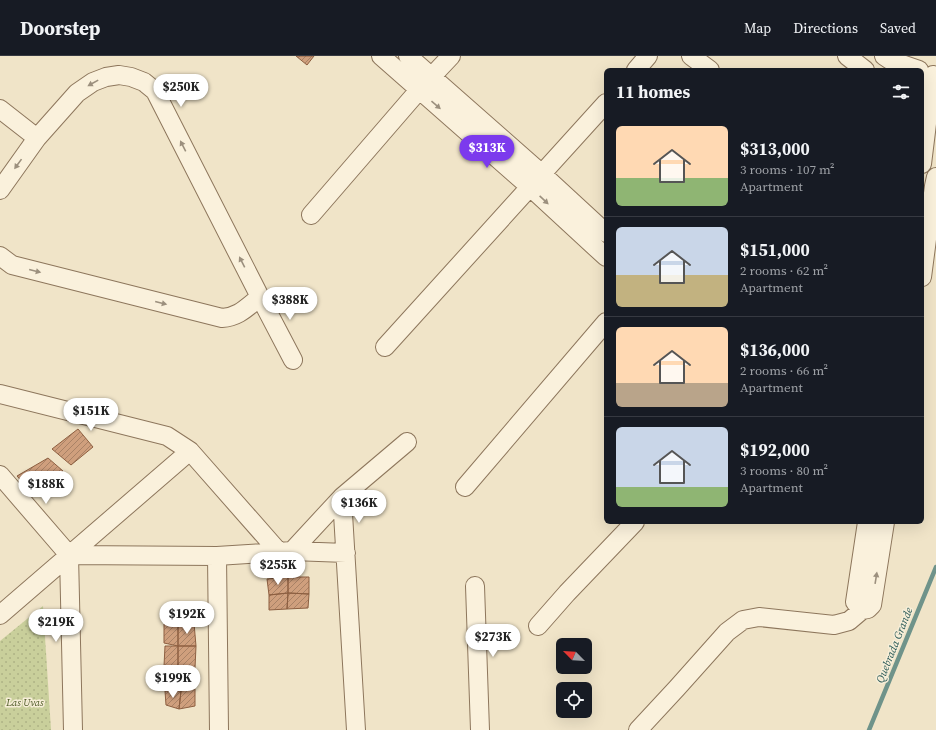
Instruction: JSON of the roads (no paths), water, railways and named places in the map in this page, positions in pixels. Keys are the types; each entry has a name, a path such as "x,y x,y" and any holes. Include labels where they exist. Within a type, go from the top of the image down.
{"street":[{"path":"381,56 530,187 604,255"},
{"path":"408,56 542,174 604,232"},
{"path":"311,214 419,90 451,56"},
{"path":"638,68 648,56"},
{"path":"691,56 707,68"},
{"path":"847,56 862,68"},
{"path":"884,56 890,60 913,68"},
{"path":"924,148 930,99 928,73"},
{"path":"0,190 37,138 78,93 93,82 106,76 119,75 132,77 144,82 155,91 293,360"},
{"path":"384,347 604,105"},
{"path":"0,109 37,138"},
{"path":"924,262 936,177"},
{"path":"0,256 12,265 222,318 230,318 238,314 260,297"},
{"path":"465,487 604,324"},
{"path":"0,394 167,436 190,451 285,551"},
{"path":"285,551 342,497 407,442"},
{"path":"0,614 190,451"},
{"path":"0,475 69,555 73,730"},
{"path":"342,497 356,730"},
{"path":"538,626 633,524"},
{"path":"862,610 854,602 867,524"},
{"path":"638,730 727,632 743,620 759,616 834,625 849,621 862,610 868,609 872,605 885,524"},
{"path":"69,555 216,556 285,551 346,553"},
{"path":"216,556 219,730"},
{"path":"475,586 480,730"}],"waterway":[{"name":"Quebrada Grande","path":"869,730 936,567"}],"park label":[{"name":"Las Uvas","path":"25,702"}]}
